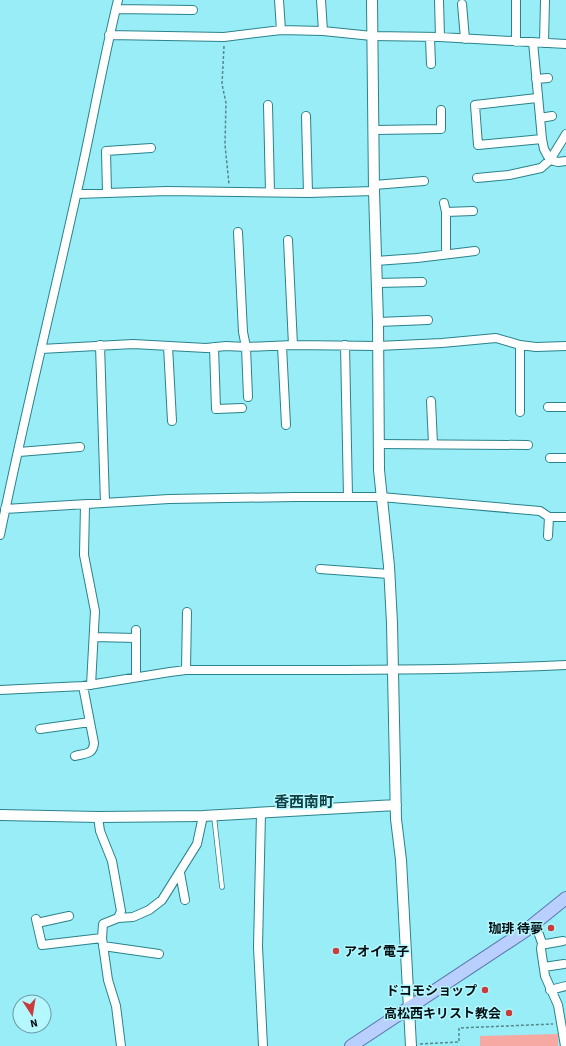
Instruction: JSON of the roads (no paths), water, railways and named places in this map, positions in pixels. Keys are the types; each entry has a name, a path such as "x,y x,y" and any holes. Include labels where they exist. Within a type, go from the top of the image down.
{"main road":[{"path":"351,1046 535,923 566,898"}],"street":[{"path":"0,535 77,194 109,35 118,0"},
{"path":"279,0 281,30"},
{"path":"321,0 323,31"},
{"path":"372,0 374,188 378,322 378,444 381,497 389,574 394,669 396,819 401,860 411,1045"},
{"path":"439,0 440,38"},
{"path":"516,0 516,42"},
{"path":"544,43 545,0"},
{"path":"462,4 465,39"},
{"path":"116,9 193,10"},
{"path":"109,35 224,36 281,30 323,31 372,36 566,44"},
{"path":"430,38 432,64"},
{"path":"533,42 537,98 544,149 550,160 558,162 566,161"},
{"path":"536,79 548,78"},
{"path":"537,98 475,105 478,145 542,139"},
{"path":"268,105 270,192"},
{"path":"374,130 440,129 441,110"},
{"path":"306,116 308,193"},
{"path":"540,118 552,116"},
{"path":"477,178 509,175 541,168 550,160 566,134"},
{"path":"107,193 106,151 151,148"},
{"path":"77,194 168,191 308,193 374,188 424,181"},
{"path":"444,203 446,212 446,254"},
{"path":"446,212 473,211"},
{"path":"238,232 248,396"},
{"path":"288,240 293,345"},
{"path":"376,261 475,252"},
{"path":"377,283 422,282"},
{"path":"378,322 428,320"},
{"path":"41,349 133,344 206,348 226,346 246,347 293,345 378,346 442,343 496,338 520,345 536,347 566,346"},
{"path":"100,345 105,503"},
{"path":"345,345 348,497"},
{"path":"520,345 520,412"},
{"path":"168,346 172,421"},
{"path":"282,346 286,425"},
{"path":"214,347 216,409 242,408"},
{"path":"431,401 433,444"},
{"path":"548,407 566,407"},
{"path":"378,444 528,445"},
{"path":"19,452 80,447"},
{"path":"550,458 566,458"},
{"path":"5,510 170,499 381,497 540,511 549,517 566,517"},
{"path":"75,756 93,750 94,743 90,722 87,685 91,667 96,611 84,555 85,505"},
{"path":"548,536 549,517"},
{"path":"320,569 389,574"},
{"path":"186,670 187,612"},
{"path":"94,637 136,634 136,677"},
{"path":"0,690 87,685 186,670 394,669 566,665"},
{"path":"40,729 90,722"},
{"path":"0,815 98,817 214,816 396,805"},
{"path":"261,813 258,947 263,1046"},
{"path":"121,1046 116,1006 108,980 102,942 102,924 118,918 133,917 149,910 162,900 197,844 203,816"},
{"path":"98,817 100,831 112,861 121,911 118,918"},
{"path":"180,873 186,900"},
{"path":"69,916 37,921 42,944 102,942 159,954"},
{"path":"535,923 542,943 541,949 545,976 558,1005 565,1046"},
{"path":"542,943 546,944 564,941"},
{"path":"544,967 564,964"},
{"path":"550,990 566,986"}],"lane":[{"path":"214,816 222,887"}],"place":[{"name":"珈琲 待夢","path":"551,928"},
{"name":"アオイ電子","path":"336,951"},
{"name":"ドコモショップ","path":"485,990"},
{"name":"高松西キリスト教会","path":"509,1013"}],"district":[{"name":"香西南町","path":"304,802"}]}
